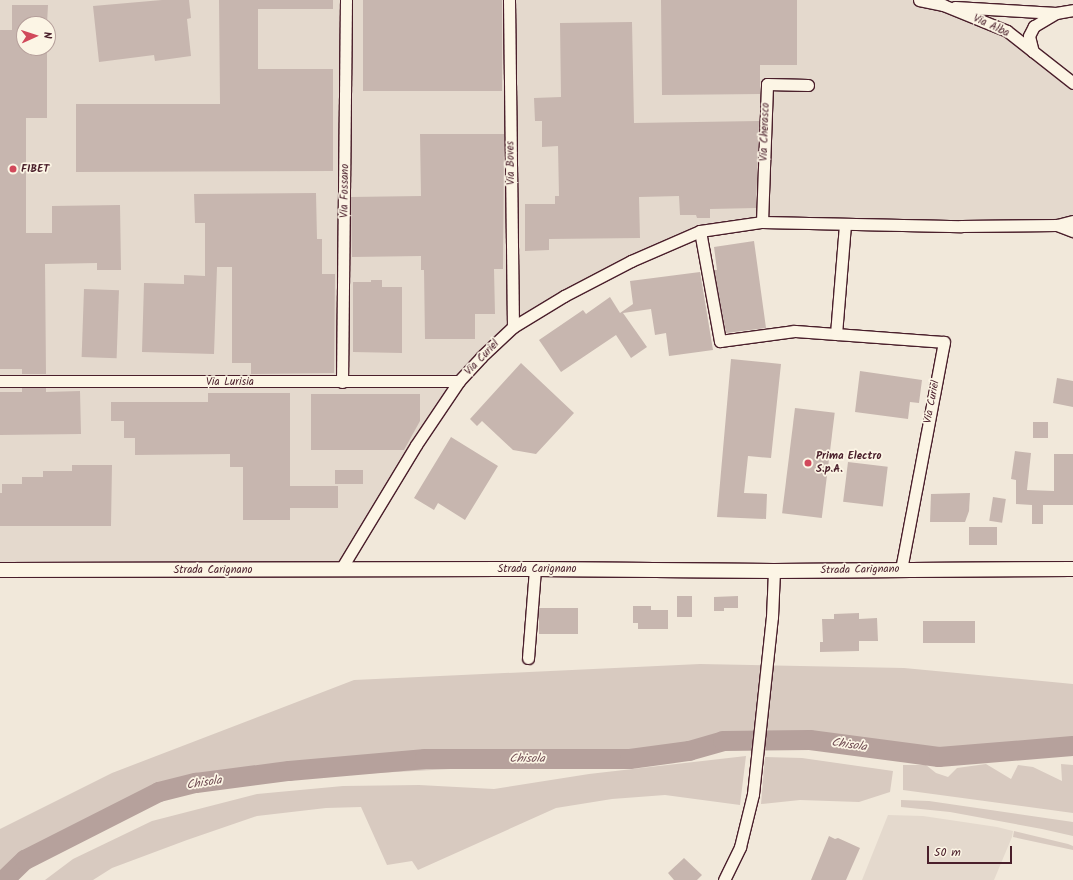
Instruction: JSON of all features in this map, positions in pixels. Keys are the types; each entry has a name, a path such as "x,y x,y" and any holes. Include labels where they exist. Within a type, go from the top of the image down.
{"main road":[{"name":"Strada Carignano","path":"0,570 535,569 774,571 1073,569"}],"street":[{"name":"Via Fossano","path":"342,382 346,0"},
{"name":"Via Boves","path":"509,0 513,327"},
{"name":"Via Alba","path":"919,0 943,5 1007,32 1073,83"},
{"path":"943,5 1056,14"},
{"path":"1033,52 1028,36 1034,26 1056,14 1073,10"},
{"path":"1007,32 1006,21 1011,14 1019,11"},
{"name":"Via Cherasco","path":"762,222 767,84 808,85"},
{"name":"Via Curiel","path":"341,569 416,445 459,381 480,357 513,327 564,296 630,261 700,231 762,222 961,226 1057,225 1073,221"},
{"path":"836,334 845,224"},
{"name":"Via Curiel","path":"1057,225 1073,231"},
{"name":"Via Curiel","path":"700,231 720,341 794,331 944,342 901,569"},
{"name":"Via Lurisia","path":"0,381 459,381"},
{"path":"528,658 535,569"},
{"path":"724,880 740,846 753,794 768,660 774,571"}],"shaded area":[{"path":"0,0 919,0 1007,31 1073,83 1073,221 762,222 700,231 513,327 459,381 341,569 0,570"},
{"path":"700,664 904,668 1073,684 1073,746 939,757 810,740 723,741 630,759 196,783 26,860 4,880 0,880 0,829 112,773 354,680"},
{"path":"746,756 740,805 665,795 612,799 556,808 418,870 412,861 387,865 361,807 326,808 257,816 112,868 93,880 45,880 73,859 152,821 257,794 343,786 419,785 494,789 589,774"},
{"path":"765,757 802,758 893,771 890,792 859,802 800,800 761,804"},
{"path":"986,764 1011,779 1018,765 1033,767 1062,781 1061,764 1073,765 1073,813 903,790 903,765 926,765 936,773 948,777 957,768"},
{"path":"901,800 929,801 1073,822 1073,836 950,812 901,807"},
{"path":"888,815 923,816 997,827 1013,831 1012,837 994,880 862,880"},
{"path":"1014,831 1068,844 1073,846 1073,850 1013,837"}],"building":[{"path":"162,0 189,0 191,18 187,19 191,56 155,61 154,55 99,62 93,6"},
{"path":"219,0 333,0 333,9 258,9 258,69 333,69 333,171 76,172 76,104 220,104"},
{"path":"363,0 502,0 502,91 363,91"},
{"path":"661,0 797,0 797,65 760,65 760,94 662,95"},
{"path":"12,5 48,5 47,16 16,16 16,56 47,56 47,118 26,118 26,233 52,233 52,206 120,205 121,270 97,270 97,263 45,264 46,374 22,374 22,369 0,369 0,30 12,30"},
{"path":"632,22 634,123 759,121 756,208 710,209 710,218 697,218 696,215 680,215 679,196 639,197 640,238 549,239 549,250 525,251 525,204 555,204 555,196 559,196 558,146 542,147 542,121 535,121 534,98 561,97 560,23"},
{"path":"420,134 504,134 503,269 494,269 495,314 475,314 475,339 425,339 424,270 421,270 421,256 352,257 351,197 421,196"},
{"path":"316,193 317,239 322,239 322,274 335,274 334,373 251,374 251,363 232,363 232,267 217,267 214,354 142,352 144,283 184,284 184,275 205,276 205,223 195,223 194,194"},
{"path":"754,241 766,328 726,333 714,270 717,270 714,247"},
{"path":"700,272 713,350 669,356 666,333 655,335 651,309 623,313 647,347 631,358 616,335 561,372 539,340 583,310 586,314 610,297 620,313 633,304 630,281"},
{"path":"371,280 382,280 382,287 402,287 402,353 353,352 353,282 371,282"},
{"path":"84,289 119,290 117,358 82,357"},
{"path":"731,359 781,364 771,458 748,456 744,493 767,494 766,519 717,517"},
{"path":"521,363 574,413 536,454 513,450 482,421 477,426 470,419"},
{"path":"860,371 922,380 919,403 910,402 908,419 855,412"},
{"path":"1057,378 1073,381 1073,407 1053,403"},
{"path":"22,388 46,388 46,392 80,391 81,434 0,435 0,392 22,392"},
{"path":"208,393 290,393 290,486 338,486 338,508 290,508 290,520 243,520 243,467 230,467 230,454 135,455 135,438 124,438 124,421 111,421 111,402 208,402"},
{"path":"311,394 420,394 420,421 404,450 311,450"},
{"name":"Prima Electro S.p.A.","path":"795,408 835,413 822,518 782,513"},
{"path":"1033,422 1048,422 1048,438 1033,438"},
{"path":"451,437 498,466 465,520 438,503 434,510 414,498"},
{"path":"1015,451 1031,453 1027,490 1054,491 1054,454 1073,454 1073,505 1043,505 1043,524 1032,524 1032,505 1016,504 1016,480 1011,479"},
{"path":"848,462 888,467 883,507 843,502"},
{"path":"72,465 112,465 111,526 0,526 0,493 2,493 2,484 22,484 22,477 43,477 43,471 72,471"},
{"path":"335,470 363,470 363,484 335,484"},
{"path":"970,493 969,511 965,522 930,522 931,494"},
{"path":"993,497 1006,499 1002,523 989,521"},
{"path":"969,527 997,527 997,545 969,545"},
{"path":"677,596 692,596 692,617 677,617"},
{"path":"738,596 738,608 724,608 724,611 714,611 714,597"},
{"path":"633,606 651,606 651,610 668,610 668,629 638,629 638,623 633,623"},
{"path":"539,608 578,608 578,634 539,634"},
{"path":"859,613 859,619 877,618 878,641 859,641 859,651 820,652 820,642 823,642 822,619 834,619 834,614"},
{"path":"923,621 975,621 975,643 923,643"},
{"path":"829,836 835,839 838,838 860,848 846,880 811,880"},
{"path":"684,858 702,875 697,880 674,880 668,873"}],"waterway":[{"name":"Chisola","path":"4,880 25,860 159,792 196,783 289,771 425,759 630,759 689,751 723,741 810,740 939,757 1073,746"}],"place":[{"name":"FIBET","path":"13,169"},
{"name":"Prima Electro S.p.A.","path":"808,463"}]}
